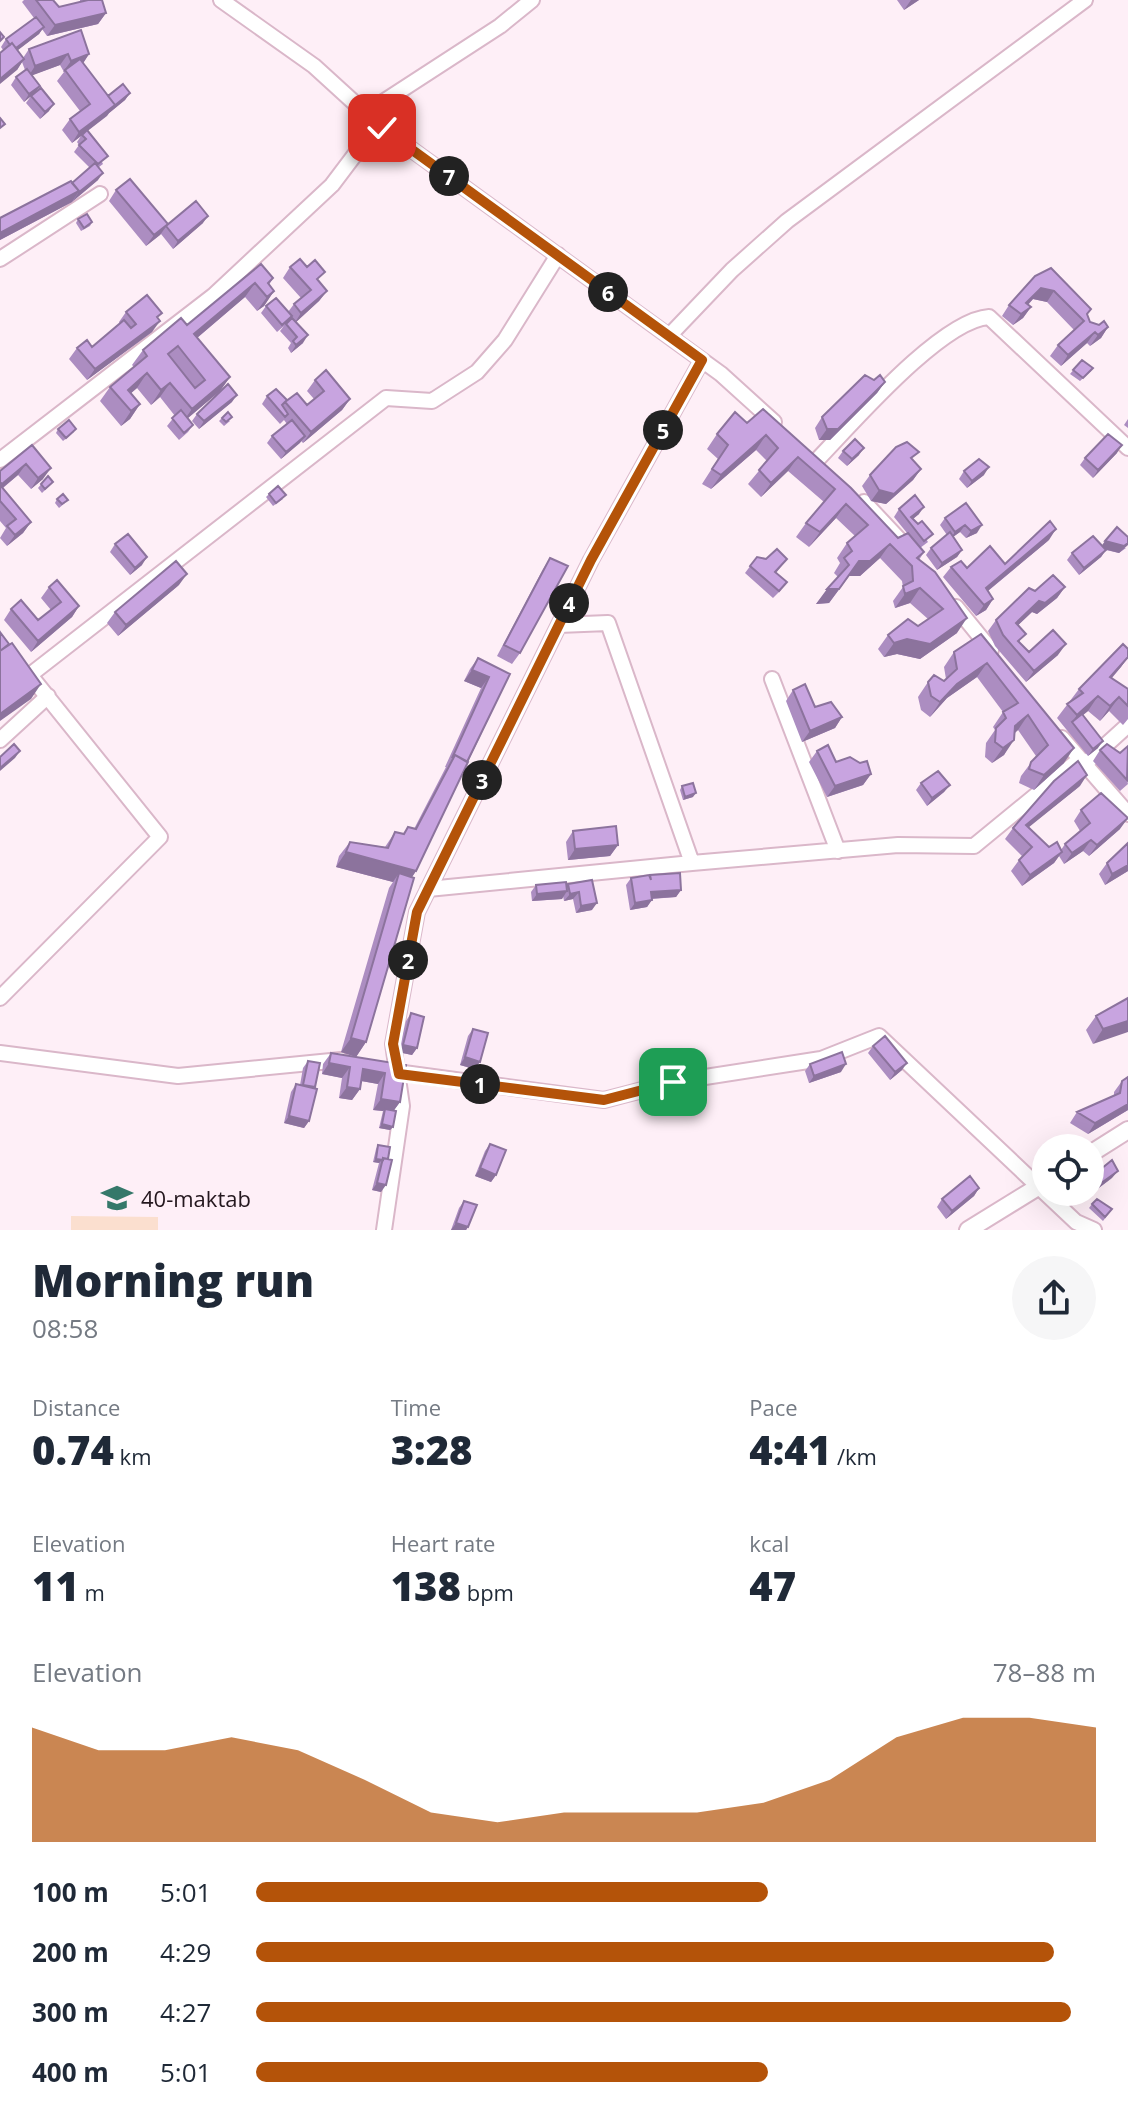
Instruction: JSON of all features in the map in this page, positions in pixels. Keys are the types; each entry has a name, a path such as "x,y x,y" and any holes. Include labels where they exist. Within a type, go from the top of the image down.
{"street":[{"path":"221,0 314,66 378,124 702,360 785,432"},
{"path":"366,113 500,26 532,0"},
{"path":"669,336 732,270 787,221 1085,0"},
{"path":"0,460 213,296 332,185 378,124"},
{"path":"0,259 100,194"},
{"path":"0,998 160,837 26,670 386,398 432,401 477,372 505,340 558,255"},
{"path":"817,460 910,365 972,318 989,317 1128,448"},
{"path":"384,1230 402,1106 393,1044 417,912 591,560 702,360"},
{"path":"849,489 892,528 922,565"},
{"path":"942,590 1003,665"},
{"path":"559,625 608,623 692,863"},
{"path":"772,679 838,851"},
{"path":"0,740 48,696"},
{"path":"428,889 898,845 974,846 1128,725"},
{"path":"1053,727 1128,814"},
{"path":"0,1053 178,1076 306,1062 363,1065 399,1074 604,1100 673,1082 821,1059 879,1036 1032,1175"},
{"path":"1104,1145 1128,1130"},
{"path":"968,1230 1032,1190"},
{"path":"1062,1206 1076,1222 1094,1230"}],"shaded area":[{"path":"71,1216 158,1217 158,1230 71,1230"}],"building":[{"path":"36,0 53,0 59,7 102,0 106,13 55,25"},
{"path":"36,17 44,27 16,48 12,43 10,45 6,39"},
{"path":"81,30 89,54 71,61 68,54 35,66 29,49"},
{"path":"12,43 24,59 0,79 0,53"},
{"path":"80,59 115,105 79,132 70,119 90,104 65,70"},
{"path":"27,69 40,86 29,94 16,77"},
{"path":"123,84 130,93 113,107 115,105 108,96"},
{"path":"41,88 54,104 45,112 31,96"},
{"path":"87,130 108,156 98,164 79,145 86,139 82,135"},
{"path":"95,163 103,173 78,193 72,183"},
{"path":"130,179 168,224 154,235 116,190"},
{"path":"71,181 79,191 0,233 0,218"},
{"path":"196,201 208,216 178,241 166,226"},
{"path":"87,214 92,222 84,228 78,219"},
{"path":"300,259 307,267 315,260 325,272 317,279 327,291 301,313 294,304 311,290 290,267"},
{"path":"261,264 273,278 268,283 274,291 267,297 255,283 194,334 230,377 192,409 170,383 161,390 147,373 128,390 140,404 131,411 110,387 147,356 143,350 181,318 187,325","holes":["178,346 205,380 195,388 168,354"]},
{"path":"1051,268 1091,309 1087,314 1090,322 1099,325 1104,321 1108,327 1098,335 1095,332 1068,355 1058,345 1084,321 1054,291 1041,288 1026,303 1031,307 1021,314 1009,305 1035,276"},
{"path":"147,295 162,313 157,317 160,321 95,369 77,348 87,340 92,347 124,320 131,328 136,324 126,312"},
{"path":"276,298 292,316 282,325 266,306"},
{"path":"292,318 308,335 296,345 293,341 297,337 286,324"},
{"path":"1082,360 1093,368 1083,378 1073,370"},
{"path":"326,370 350,399 311,432 285,402 297,393 307,405 324,391 315,380"},
{"path":"865,375 874,380 880,375 885,382 838,429 827,429 822,417"},
{"path":"228,384 237,395 204,421 197,414"},
{"path":"276,389 287,400 282,405 288,414 285,417 267,396"},
{"path":"763,409 851,488 898,538 908,533 924,552 917,558 935,572 967,618 930,644 907,639 894,643 888,635 908,619 918,626 943,609 920,588 905,594 903,586 913,581 912,566 890,544 870,561 859,561 839,589 827,589 849,565 844,558 852,551 847,543 868,525 846,504 820,532 806,523 835,489 798,457 771,483 759,470 778,448 766,435 721,475 712,469 728,445 717,434 735,412 747,423"},
{"path":"181,410 193,425 184,433 172,418"},
{"path":"228,412 232,417 226,422 222,418"},
{"path":"69,420 76,429 66,438 58,429"},
{"path":"292,420 305,436 286,452 272,436"},
{"path":"1108,434 1122,445 1098,470 1085,458"},
{"path":"855,439 864,448 852,459 843,451"},
{"path":"907,442 919,452 911,458 921,469 894,494 879,490 870,475 896,447"},
{"path":"32,445 51,468 38,478 26,464 2,484 0,471"},
{"path":"979,459 989,467 972,481 964,471"},
{"path":"48,476 53,482 45,489 41,484"},
{"path":"0,485 31,522 15,535 7,526 16,519 0,501"},
{"path":"278,486 286,495 276,503 269,494"},
{"path":"63,494 68,500 62,504 57,499"},
{"path":"915,495 924,507 911,517 918,524 922,521 933,534 924,541 899,509"},
{"path":"966,503 982,525 971,531 965,525 955,532 945,518"},
{"path":"1050,521 1056,529 986,588 993,599 984,605 951,567 961,561 967,568 990,546 1005,564"},
{"path":"1117,527 1128,537 1128,543 1124,546 1105,541"},
{"path":"950,532 962,550 942,563 931,548"},
{"path":"128,534 147,557 135,568 115,544"},
{"path":"1093,536 1106,550 1084,568 1072,553"},
{"path":"777,549 787,559 775,572 787,582 779,591 750,566 757,557 766,559"},
{"path":"550,558 568,566 520,653 504,645"},
{"path":"176,561 187,574 126,625 115,612"},
{"path":"1053,575 1065,587 1045,603 1039,601 1016,623 1026,634 1018,641 1029,652 1053,630 1066,644 1034,671 1003,635 996,620 1029,588 1035,591"},
{"path":"57,580 79,606 38,641 11,609 21,600 38,620 61,602 49,587"},
{"path":"0,632 9,644 0,651"},
{"path":"981,634 1074,748 1044,775 1029,769 1031,762 1048,745 1028,715 1015,726 1014,740 1003,748 995,742 996,728 1006,718 1003,712 1018,703 987,663 957,684 940,702 931,696 928,682 934,675 944,681 957,669 954,652"},
{"path":"12,643 41,684 0,714 0,651"},
{"path":"1123,644 1128,649 1128,657 1110,677 1128,689 1128,706 1119,697 1110,706 1098,696 1077,715 1067,704 1083,693 1079,689"},
{"path":"478,658 510,674 467,762 453,756 489,677 472,670"},
{"path":"805,684 815,707 831,702 842,717 810,731 793,690"},
{"path":"1082,714 1103,741 1093,749 1072,722"},
{"path":"14,744 20,751 0,768 0,757"},
{"path":"1107,744 1120,753 1128,746 1127,780 1100,750"},
{"path":"828,745 836,762 850,757 860,763 867,761 871,774 835,786 817,751"},
{"path":"455,755 468,762 416,871 346,852 350,842 388,848 395,832 404,834 408,827 416,829"},
{"path":"1078,761 1087,775 1026,825 1049,847 1057,842 1062,852 1030,875 1019,860 1032,847 1013,828 1054,781"},
{"path":"938,771 950,785 932,798 921,783"},
{"path":"693,783 696,793 685,797 682,786"},
{"path":"1101,793 1128,818 1097,845 1091,840 1072,853 1065,844 1090,823 1081,810"},
{"path":"616,826 618,845 575,849 573,831"},
{"path":"1128,843 1128,865 1112,874 1107,863"},
{"path":"399,873 414,878 366,1042 351,1038"},
{"path":"680,873 681,890 651,892 652,900 635,903 631,878 649,875 651,880 650,875"},
{"path":"592,880 597,903 581,906 579,892 570,894 568,884"},
{"path":"566,882 567,891 537,894 536,885"},
{"path":"1128,998 1128,1021 1103,1029 1096,1016"},
{"path":"411,1013 424,1017 417,1048 403,1045"},
{"path":"473,1029 488,1033 480,1062 465,1057"},
{"path":"885,1036 907,1063 895,1072 873,1046"},
{"path":"842,1052 846,1064 814,1076 810,1064"},
{"path":"331,1053 406,1065 400,1102 381,1099 385,1073 363,1069 360,1089 347,1087 350,1067 329,1063"},
{"path":"308,1061 320,1063 315,1087 303,1085"},
{"path":"1128,1077 1128,1104 1095,1123 1077,1112 1120,1093 1122,1081"},
{"path":"296,1084 317,1089 309,1121 289,1116"},
{"path":"385,1109 396,1111 393,1127 382,1124"},
{"path":"490,1144 506,1150 496,1175 480,1168"},
{"path":"378,1145 390,1147 388,1159 376,1159"},
{"path":"383,1158 392,1160 386,1185 377,1183"},
{"path":"1112,1160 1118,1171 1104,1181 1104,1167"},
{"path":"970,1176 979,1188 952,1211 942,1199"},
{"path":"464,1201 477,1205 468,1227 456,1223"},
{"path":"1104,1204 1112,1209 1105,1217 1094,1206"}],"place":[{"name":"40-maktab","path":"117,1198"}],"route":[{"path":"382,128 702,360 591,560 417,912 393,1044 399,1074 604,1100 673,1082"}]}
